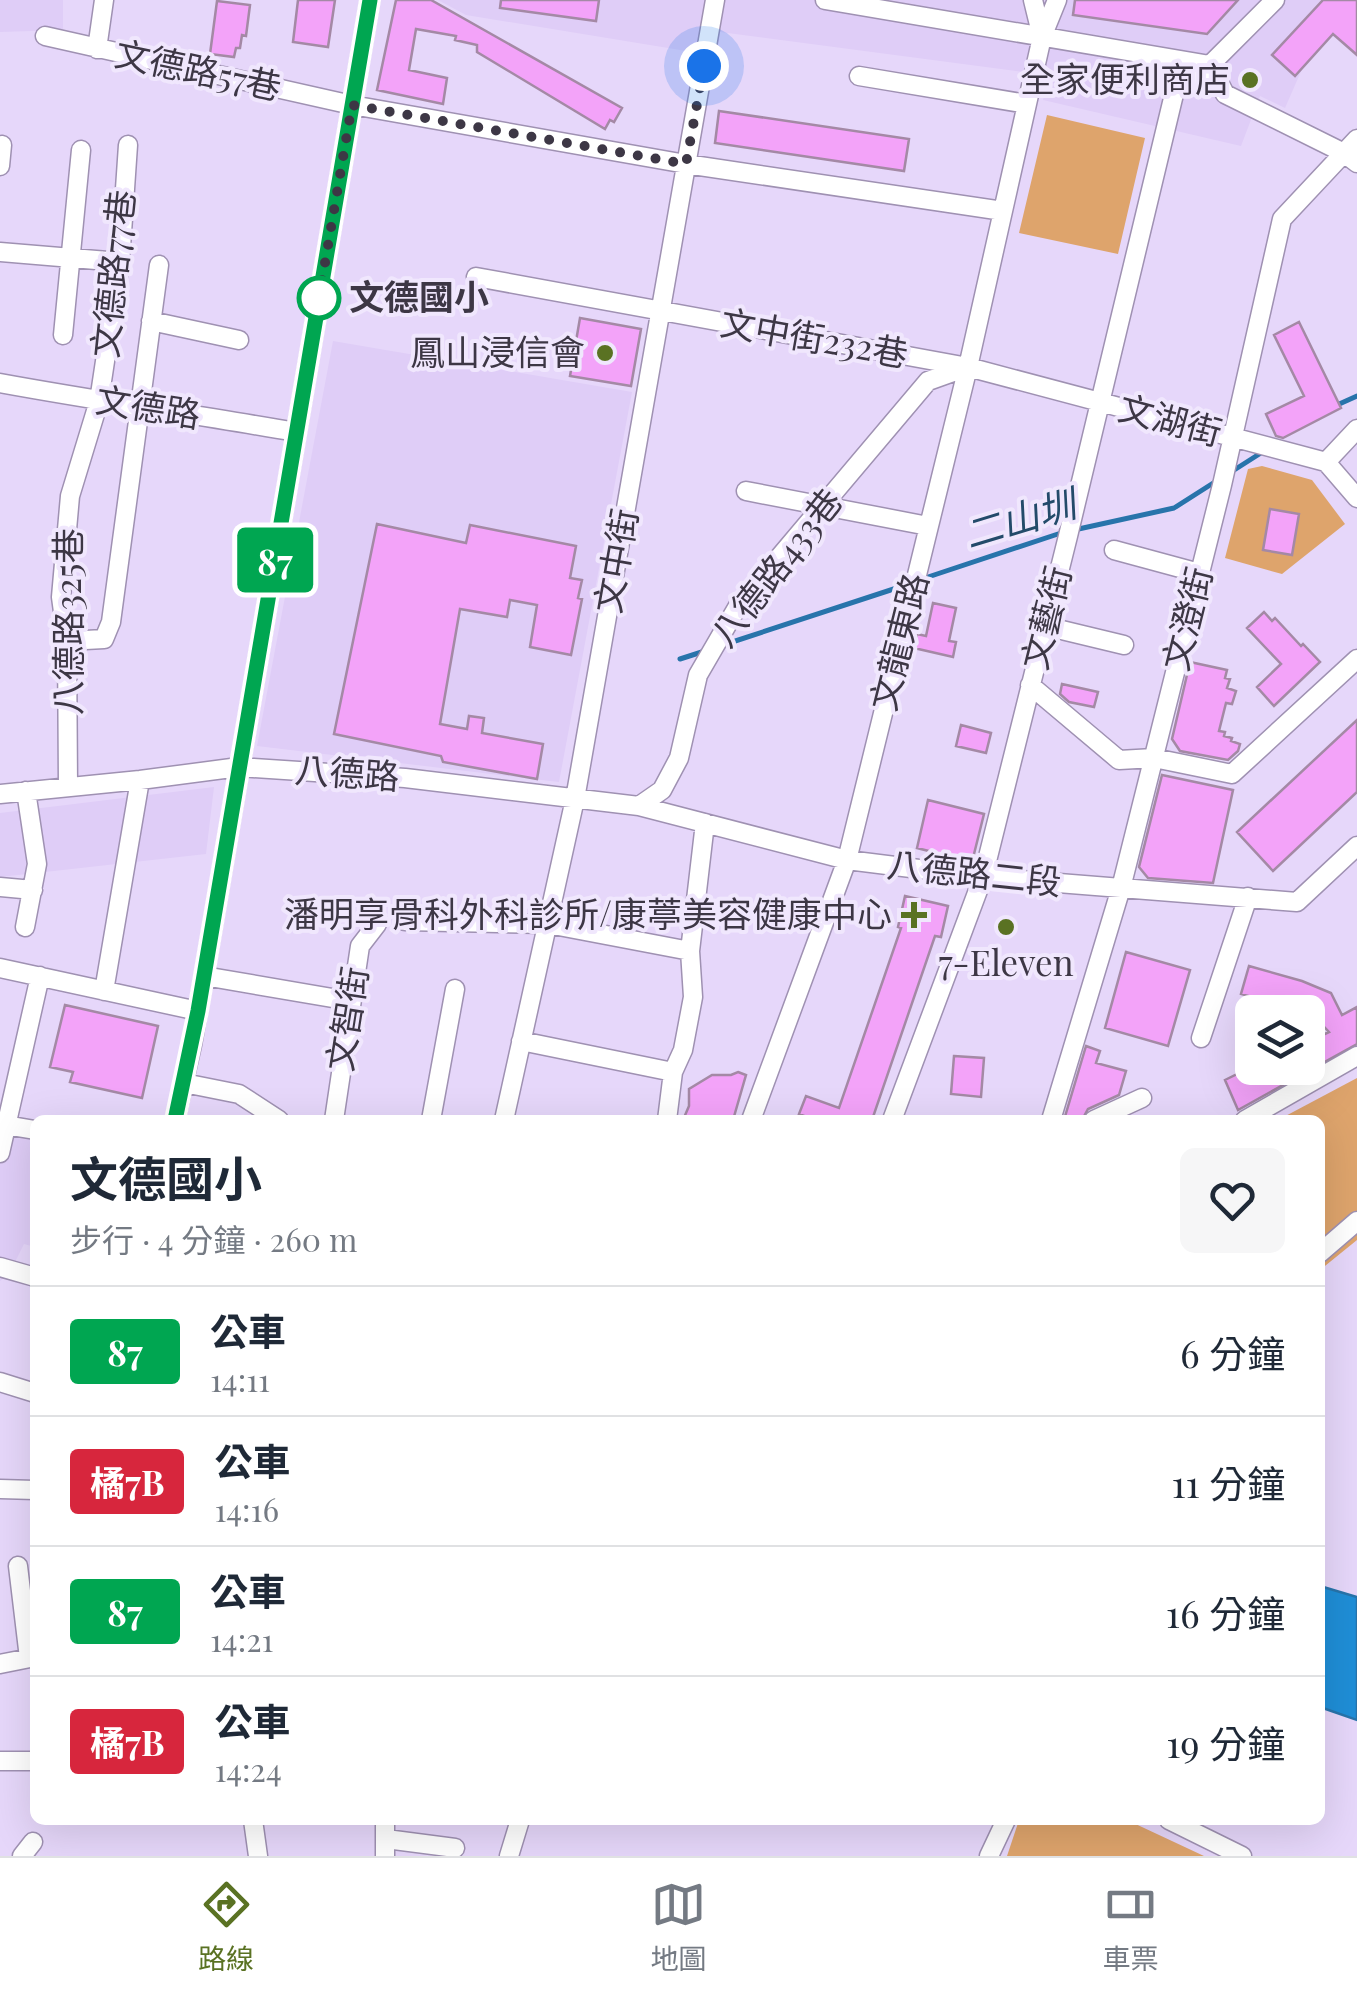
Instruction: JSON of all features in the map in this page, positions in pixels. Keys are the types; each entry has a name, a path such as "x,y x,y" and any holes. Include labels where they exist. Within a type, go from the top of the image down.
{"street":[{"path":"97,49 104,0"},
{"path":"176,1115 198,1011 370,0"},
{"name":"文中街","path":"505,1115 576,799 715,0"},
{"path":"826,0 1210,66 1225,94 1353,152"},
{"path":"1033,0 1042,37"},
{"name":"文龍東路","path":"752,1115 846,860 968,366 1042,37 1057,0"},
{"name":"文藝街","path":"894,1115 983,877 1175,90 1210,66 1275,0"},
{"name":"文德路57巷","path":"45,36 352,105 686,164 1003,211"},
{"path":"858,76 1027,104"},
{"path":"0,166 2,145"},
{"name":"文德路77巷","path":"99,402 120,262 128,145"},
{"path":"63,335 82,150"},
{"name":"文澄街","path":"1052,1115 1122,888 1224,476 1282,220 1353,152"},
{"path":"0,252 120,262"},
{"name":"文德路77巷","path":"67,641 104,639 111,622 159,265"},
{"name":"文中街232巷","path":"476,277 968,366"},
{"path":"151,322 239,340"},
{"name":"文湖街","path":"968,366 1326,462"},
{"name":"八德路433巷","path":"639,806 662,790 679,758 698,675 738,606 928,381 968,366"},
{"name":"文德路","path":"0,383 296,432"},
{"name":"八德路325巷","path":"68,786 67,641 62,598 70,496 99,402"},
{"path":"1357,429 1326,462 1357,498"},
{"path":"746,491 928,526"},
{"path":"1114,550 1200,573"},
{"path":"1045,626 1124,645"},
{"path":"1030,686 1119,760 1154,758 1232,774 1357,659"},
{"name":"八德路","path":"0,794 239,766 406,778 576,799"},
{"path":"104,992 140,780"},
{"path":"25,928 36,864 26,790"},
{"name":"八德路二段","path":"576,799 639,806 846,860 983,877 1297,902 1357,846"},
{"path":"668,1115 673,1072 682,1050 693,997 690,950 705,823"},
{"path":"0,887 33,890"},
{"path":"1201,1038 1248,898"},
{"path":"405,922 548,924 690,950"},
{"name":"文智街","path":"335,1115 360,946 377,924"},
{"path":"0,968 198,1011"},
{"path":"0,1153 40,976"},
{"path":"204,976 350,1001"},
{"path":"432,1115 455,989"},
{"path":"522,1041 673,1072"},
{"path":"1254,1115 1357,1056"},
{"path":"184,1083 239,1094 271,1115"},
{"path":"1105,1115 1142,1098"},
{"path":"4,1124 30,1129"},
{"path":"1325,1250 1357,1221"},
{"path":"0,1267 30,1276"},
{"path":"0,1382 30,1391"},
{"path":"0,1490 30,1490"},
{"path":"18,1566 30,1644"},
{"path":"0,1664 30,1657"},
{"path":"0,1761 30,1761"},
{"path":"254,1825 258,1856"},
{"path":"509,1856 518,1825"},
{"path":"989,1856 1004,1825"},
{"path":"1179,1825 1242,1856"},
{"path":"385,1838 455,1848"}],"shaded area":[{"path":"0,0 63,0 63,30 0,32"},
{"path":"438,0 1357,0 1357,15 1306,60 1285,108 1260,96 1241,146 1043,100 1048,78 1024,72 720,32 717,56 466,15"},
{"path":"1047,115 1145,138 1118,254 1019,233"},
{"path":"333,341 632,392 559,782 257,746"},
{"path":"1262,466 1312,480 1345,524 1282,574 1225,558 1248,469"},
{"path":"214,787 206,854 0,877 0,813"},
{"path":"1357,1078 1357,1240 1325,1266 1325,1115 1287,1115"},
{"path":"0,1136 30,1138 30,1246 24,1244 9,1274 0,1281"},
{"path":"1017,1825 1138,1825 1204,1856 1007,1856"}],"water":[{"path":"1325,1587 1357,1597 1357,1720 1325,1709"}],"building":[{"path":"298,0 335,0 328,47 293,42"},
{"path":"396,0 431,0 622,108 605,129 477,52 477,45 455,40 456,36 416,29 409,70 447,78 443,104 377,90"},
{"path":"501,0 599,0 596,21 500,8"},
{"path":"1075,0 1238,0 1207,34 1073,15"},
{"path":"1323,0 1357,0 1357,55 1333,34 1295,76 1272,55"},
{"path":"217,1 250,5 246,36 242,35 234,57 210,54"},
{"path":"719,111 909,139 904,171 715,143"},
{"name":"鳳山浸信會","path":"580,318 641,329 631,386 570,376"},
{"path":"1299,322 1341,408 1283,438 1276,436 1266,414 1304,396 1274,335"},
{"path":"1270,509 1299,514 1292,555 1263,550"},
{"path":"377,524 466,543 470,525 576,546 570,578 582,580 578,598 582,599 571,655 530,647 537,605 510,600 507,617 460,609 440,724 467,729 469,716 484,718 482,733 543,744 537,779 443,762 441,756 334,734"},
{"path":"933,603 956,608 949,641 956,642 953,657 914,648 917,634 926,636"},
{"path":"1264,612 1320,662 1274,706 1257,687 1281,664 1247,628"},
{"path":"1190,662 1227,670 1227,688 1236,691 1232,704 1226,703 1219,731 1240,744 1228,760 1180,751 1172,739"},
{"path":"1062,684 1098,692 1094,707 1069,702 1060,694"},
{"path":"1357,720 1357,792 1273,871 1237,832"},
{"path":"961,725 991,733 986,753 956,746"},
{"path":"1162,775 1233,790 1213,883 1148,878 1139,867"},
{"path":"928,800 984,814 972,862 917,848"},
{"path":"905,896 948,906 941,937 935,936 874,1115 799,1114 806,1096 839,1108 901,928 898,927"},
{"path":"1126,952 1190,970 1168,1046 1105,1028"},
{"path":"1249,966 1331,993 1342,1015 1357,1007 1357,1044 1325,1062 1325,1034 1329,1032 1325,1028 1325,995 1241,994"},
{"path":"65,1005 158,1026 142,1098 70,1082 73,1072 50,1067"},
{"path":"1086,1046 1100,1051 1096,1063 1126,1071 1119,1095 1088,1109 1085,1115 1065,1115"},
{"path":"954,1056 984,1058 981,1097 951,1094"},
{"path":"712,1075 746,1075 734,1115 685,1115 689,1089"},
{"path":"1235,1075 1235,1085 1283,1085 1238,1110 1225,1080"}],"waterway":[{"name":"二山圳","path":"1337,405 1357,396"},
{"name":"二山圳","path":"1231,472 1264,451"},
{"name":"二山圳","path":"1074,530 1174,508 1218,480"},
{"name":"二山圳","path":"922,579 1064,532"},
{"name":"二山圳","path":"723,645 912,583"},
{"name":"二山圳","path":"680,659 708,650"}],"bus line":[{"name":"87","path":"176,1115 198,1011 370,0"}],"place":[{"name":"全家便利商店","path":"1250,80"},
{"name":"文德國小","path":"319,298"},
{"name":"鳳山浸信會","path":"605,353"},
{"name":"潘明享骨科外科診所/康葶美容健康中心","path":"914,915"},
{"name":"7-Eleven","path":"1006,927"}],"route":[{"path":"319,298 352,105 686,164 704,66"}]}
